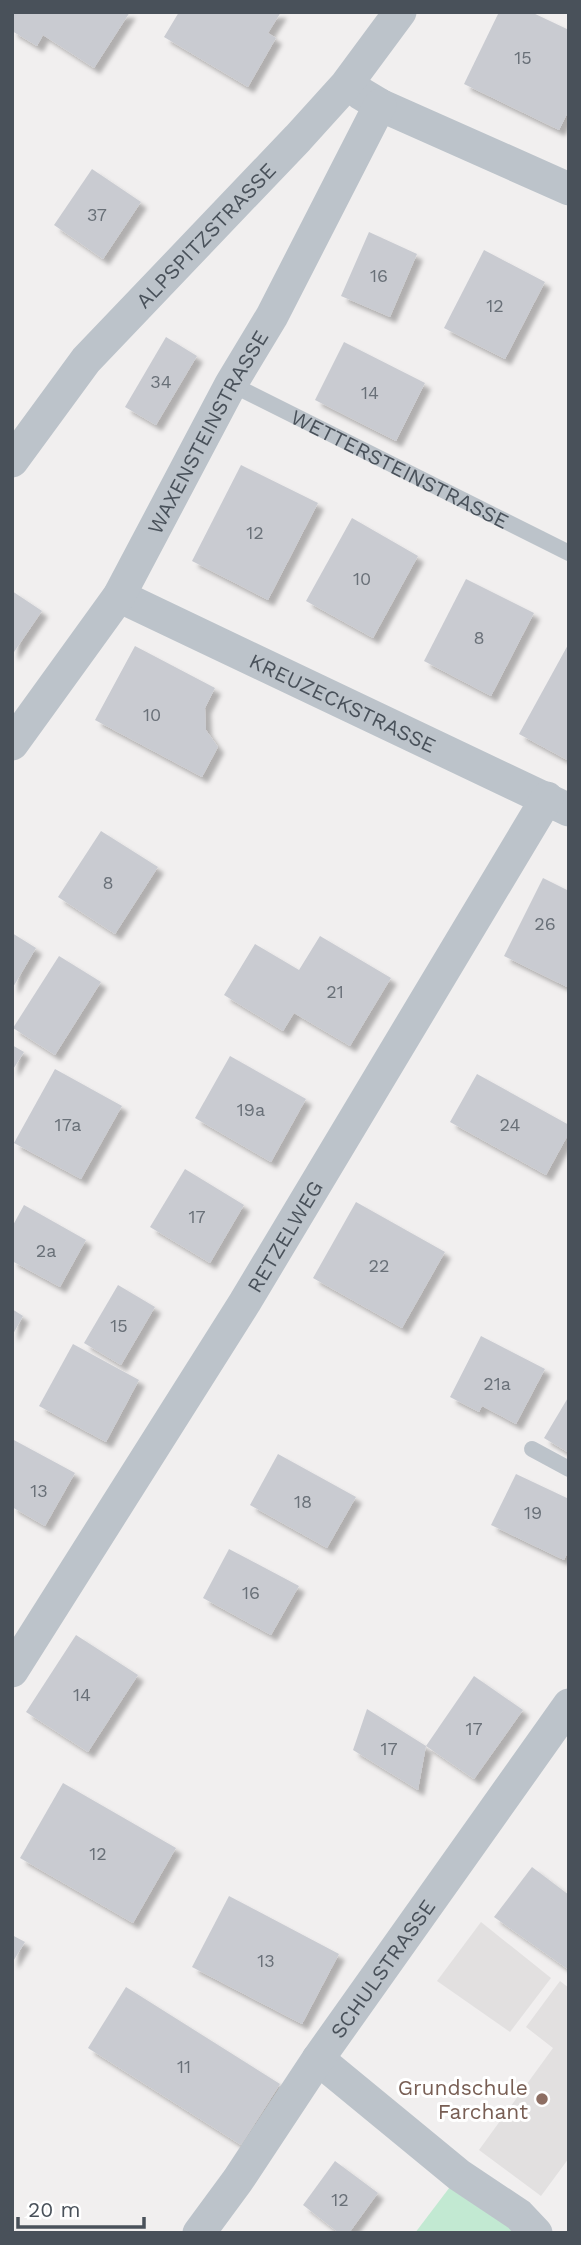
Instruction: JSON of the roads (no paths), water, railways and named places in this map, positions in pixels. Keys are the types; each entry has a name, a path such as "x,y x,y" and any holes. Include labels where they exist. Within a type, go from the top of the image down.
{"street":[{"name":"ALPSPITZSTRASSE","path":"12,461 86,360 346,85 398,13"},
{"path":"346,85 380,106 569,189"},
{"name":"WAXENSTEINSTRASSE","path":"12,744 119,596 231,384 272,316 380,106"},
{"name":"KREUZECKSTRASSE","path":"119,596 558,804"},
{"name":"RETZELWEG","path":"12,1671 558,804"},
{"name":"SCHULSTRASSE","path":"199,2233 238,2180 318,2059 569,1705"},
{"path":"318,2059 459,2175 519,2215 536,2233"}],"lane":[{"name":"WETTERSTEINSTRASSE","path":"231,384 569,553"},
{"path":"533,1449 569,1469"}],"place":[{"name":"Grundschule Farchant","path":"542,2099"}]}
